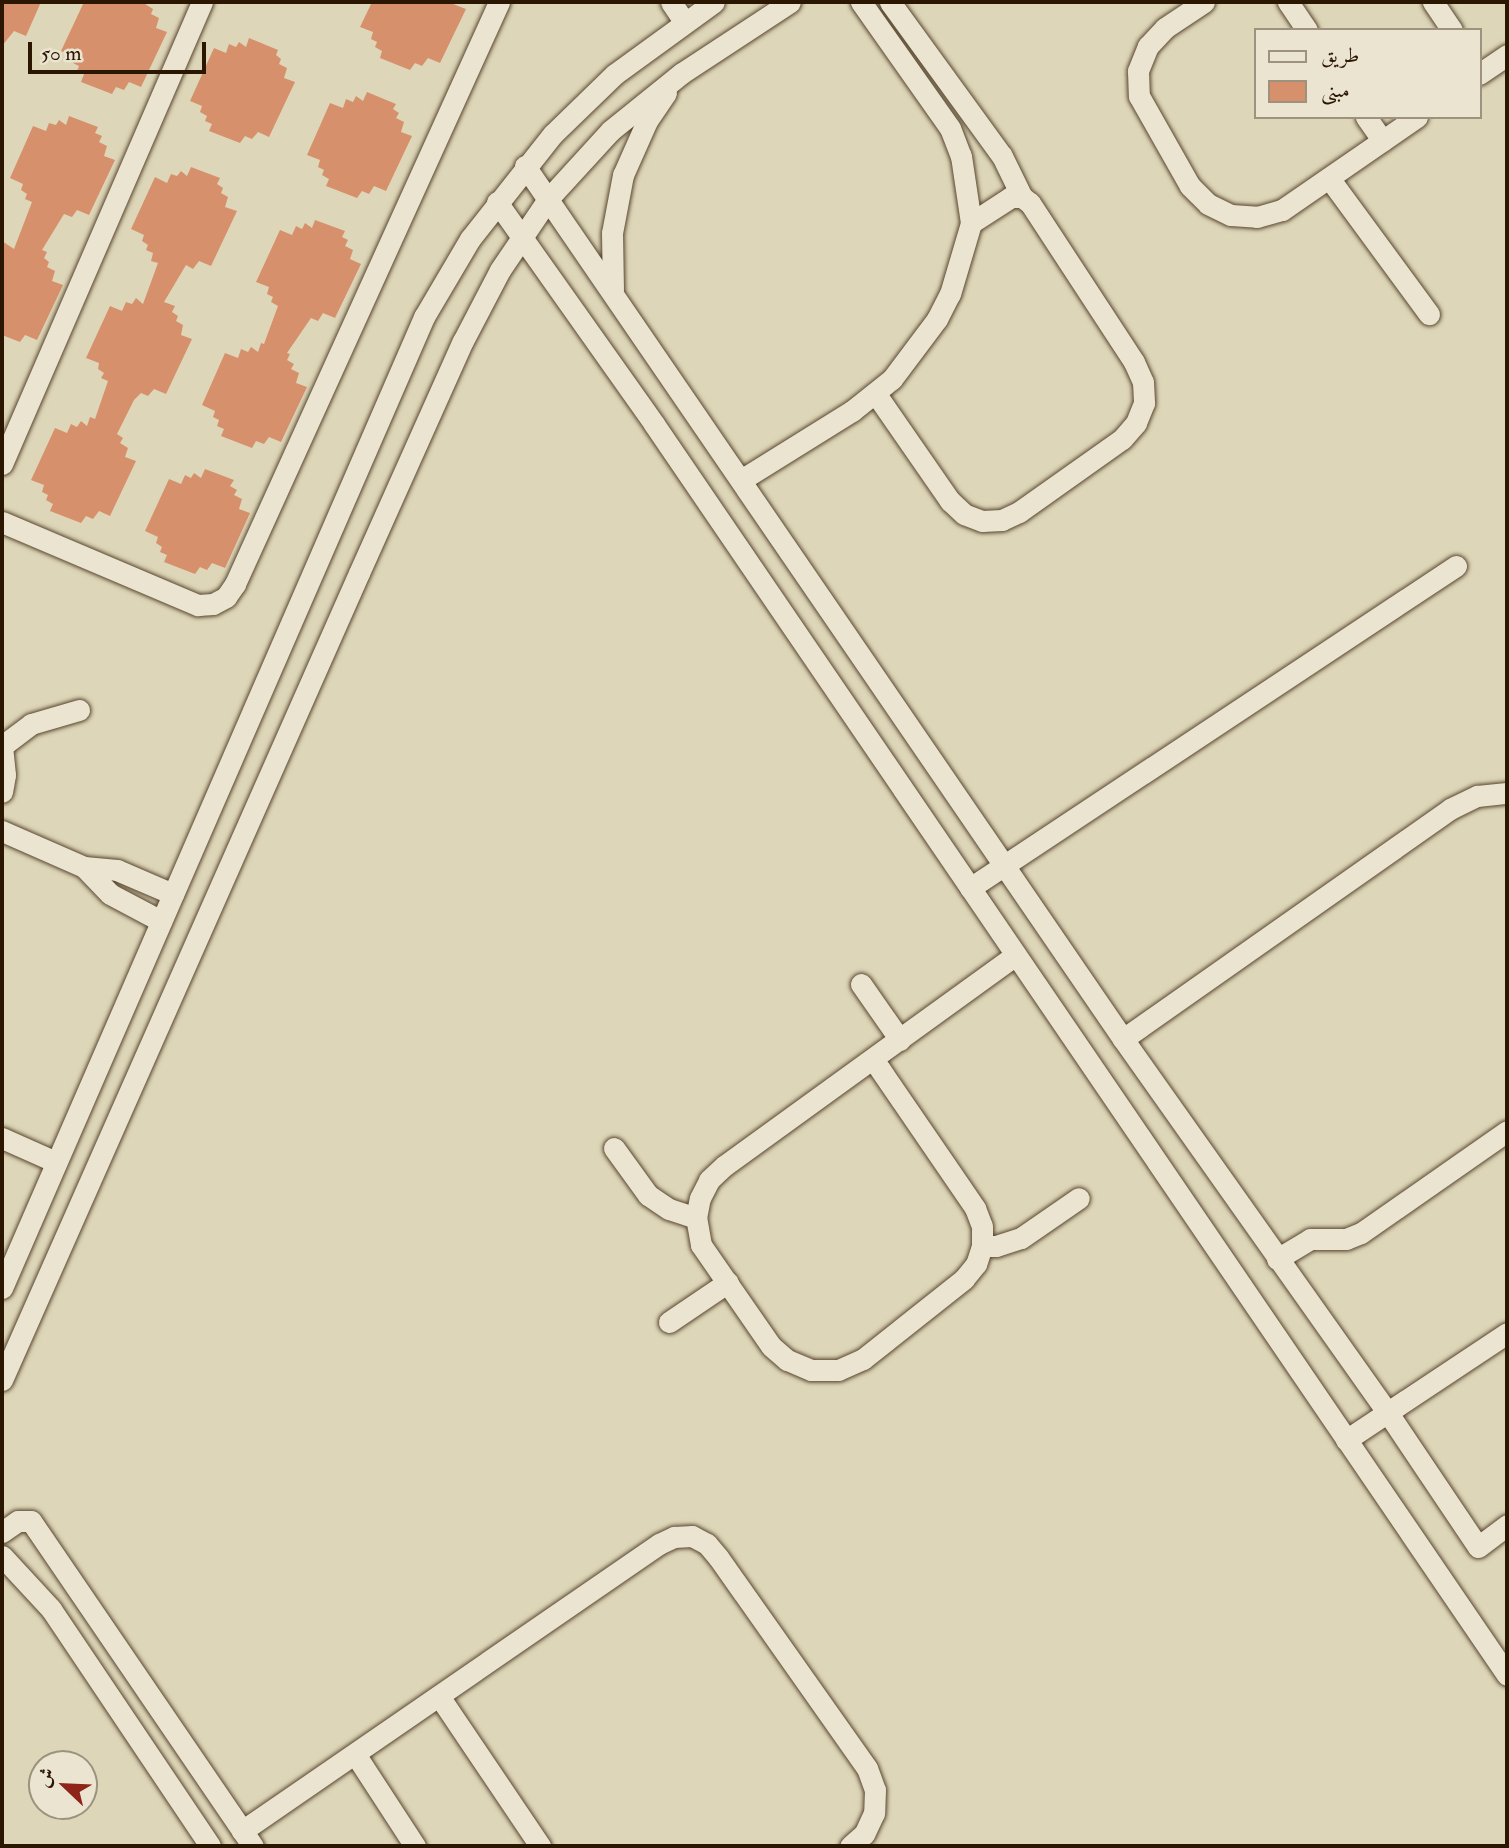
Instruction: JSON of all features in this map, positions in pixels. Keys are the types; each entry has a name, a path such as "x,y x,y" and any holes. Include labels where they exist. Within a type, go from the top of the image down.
{"street":[{"path":"2,464 202,2"},
{"path":"2,522 198,605 213,604 226,597 235,584 499,2"},
{"path":"671,2 684,22"},
{"path":"2,1288 424,317 464,248 525,166 615,74 714,2"},
{"path":"2,1380 463,341 521,236 548,199 610,131 682,73 790,2"},
{"path":"741,481 876,394 906,363 937,319 950,294 971,223 961,156 950,128 861,2"},
{"path":"876,394 950,501 964,514 982,521 1002,520 1019,512 1122,439 1136,423 1143,403 1143,382 1134,362 1030,203 1022,197 1002,156 890,2"},
{"path":"1204,2 1157,37 1148,47 1138,71 1139,96 1189,186 1208,204 1231,215 1257,217 1282,210 1414,119"},
{"path":"1288,2 1306,28"},
{"path":"1433,2 1451,28"},
{"path":"613,293 612,233 623,175 647,121 682,73"},
{"path":"1367,119 1382,141"},
{"path":"525,166 1123,1039 1388,1413 1478,1547 1507,1525"},
{"path":"1329,178 1429,314"},
{"path":"971,223 1012,197 1022,197"},
{"path":"496,202 654,424 1507,1675"},
{"path":"970,888 1456,566"},
{"path":"2,792 5,775 2,746 31,724 79,709"},
{"path":"1123,1039 1450,809 1476,796 1507,793"},
{"path":"2,831 84,867 117,870 173,894"},
{"path":"84,867 110,894 161,921"},
{"path":"873,1059 975,1208 982,1226 982,1246 976,1264 964,1279 863,1359 838,1370 811,1370 787,1360 771,1346 701,1245 696,1218 700,1198 709,1181 724,1166 1016,956"},
{"path":"861,984 900,1040"},
{"path":"1277,1259 1310,1240 1346,1238 1361,1233 1507,1131"},
{"path":"2,1138 56,1162"},
{"path":"614,1149 640,1185 658,1203 696,1218"},
{"path":"982,1246 996,1246 1021,1238 1079,1198"},
{"path":"669,1322 727,1282"},
{"path":"1346,1440 1507,1333"},
{"path":"2,1532 18,1521 31,1521 248,1839 355,1754 659,1544 674,1536 692,1536 707,1544 718,1557 867,1768 875,1790 874,1813 864,1834 850,1846"},
{"path":"2,1556 37,1592 210,1846"},
{"path":"87,1663 114,1645"},
{"path":"439,1696 540,1846"},
{"path":"355,1754 415,1846"}],"building":[{"path":"2,2 41,2 26,36 14,31 2,46"},
{"path":"84,2 142,2 153,9 151,14 159,18 156,28 167,32 141,87 129,82 124,90 116,87 112,94 81,82 84,74 77,71 79,66 73,63 74,56 61,51"},
{"path":"372,2 448,2 466,9 440,63 428,58 422,66 415,63 410,70 380,58 382,51 375,47 377,42 371,39 373,32 360,27"},
{"path":"249,38 278,50 276,55 281,59 279,64 287,68 284,78 295,82 269,137 258,132 252,139 245,136 240,143 209,131 212,124 205,121 207,116 200,112 202,106 190,101 214,48 226,53 229,44 236,47 239,42 246,47"},
{"path":"367,92 396,104 393,109 399,113 396,118 404,122 401,132 412,136 386,191 374,186 369,194 362,191 357,198 326,186 329,179 322,175 324,170 318,167 320,160 307,155 330,103 343,108 346,99 353,102 356,96 363,101"},
{"path":"69,116 98,127 95,133 102,136 99,142 107,146 104,156 115,160 89,215 77,210 72,217 64,214 42,250 47,252 44,258 49,262 47,267 55,271 52,281 63,285 37,340 25,335 20,342 2,335 2,241 14,249 32,202 25,199 27,194 21,190 23,184 10,178 33,126 46,131 49,123 56,125 59,120 66,125"},
{"path":"191,167 220,178 217,184 223,188 221,193 228,197 225,207 237,211 211,266 199,261 193,269 186,265 164,302 175,306 172,312 178,316 176,321 183,325 181,335 192,339 166,394 154,389 148,396 141,393 134,400 117,434 123,438 120,443 128,448 125,457 136,461 110,516 99,511 93,519 86,516 81,523 50,511 53,504 46,500 48,495 42,492 44,485 31,480 55,428 67,433 71,424 77,427 81,421 87,426 90,417 95,419 108,381 101,378 104,373 98,369 99,363 86,358 110,306 122,311 126,302 132,304 136,298 143,304 158,263 151,261 153,253 146,250 148,245 142,241 144,235 131,229 155,177 167,183 171,174 177,176 181,171 187,176"},
{"path":"315,220 345,231 342,237 348,240 345,246 353,250 350,259 361,264 335,318 323,313 318,321 311,318 287,353 290,354 287,360 294,364 291,369 299,373 296,383 307,387 281,442 269,437 264,444 256,441 252,448 221,436 224,429 217,426 219,420 213,417 215,411 202,405 225,353 238,358 241,349 248,352 251,347 258,352 261,343 264,344 278,306 271,302 273,297 267,294 269,287 256,282 280,230 292,235 296,226 302,229 305,223 312,228"},
{"path":"205,469 234,480 230,486 237,490 234,495 242,499 239,509 250,513 225,568 212,563 207,570 200,567 195,574 164,562 167,555 160,552 162,547 156,543 158,537 145,531 169,479 181,484 185,475 191,478 194,473 201,478"}]}
